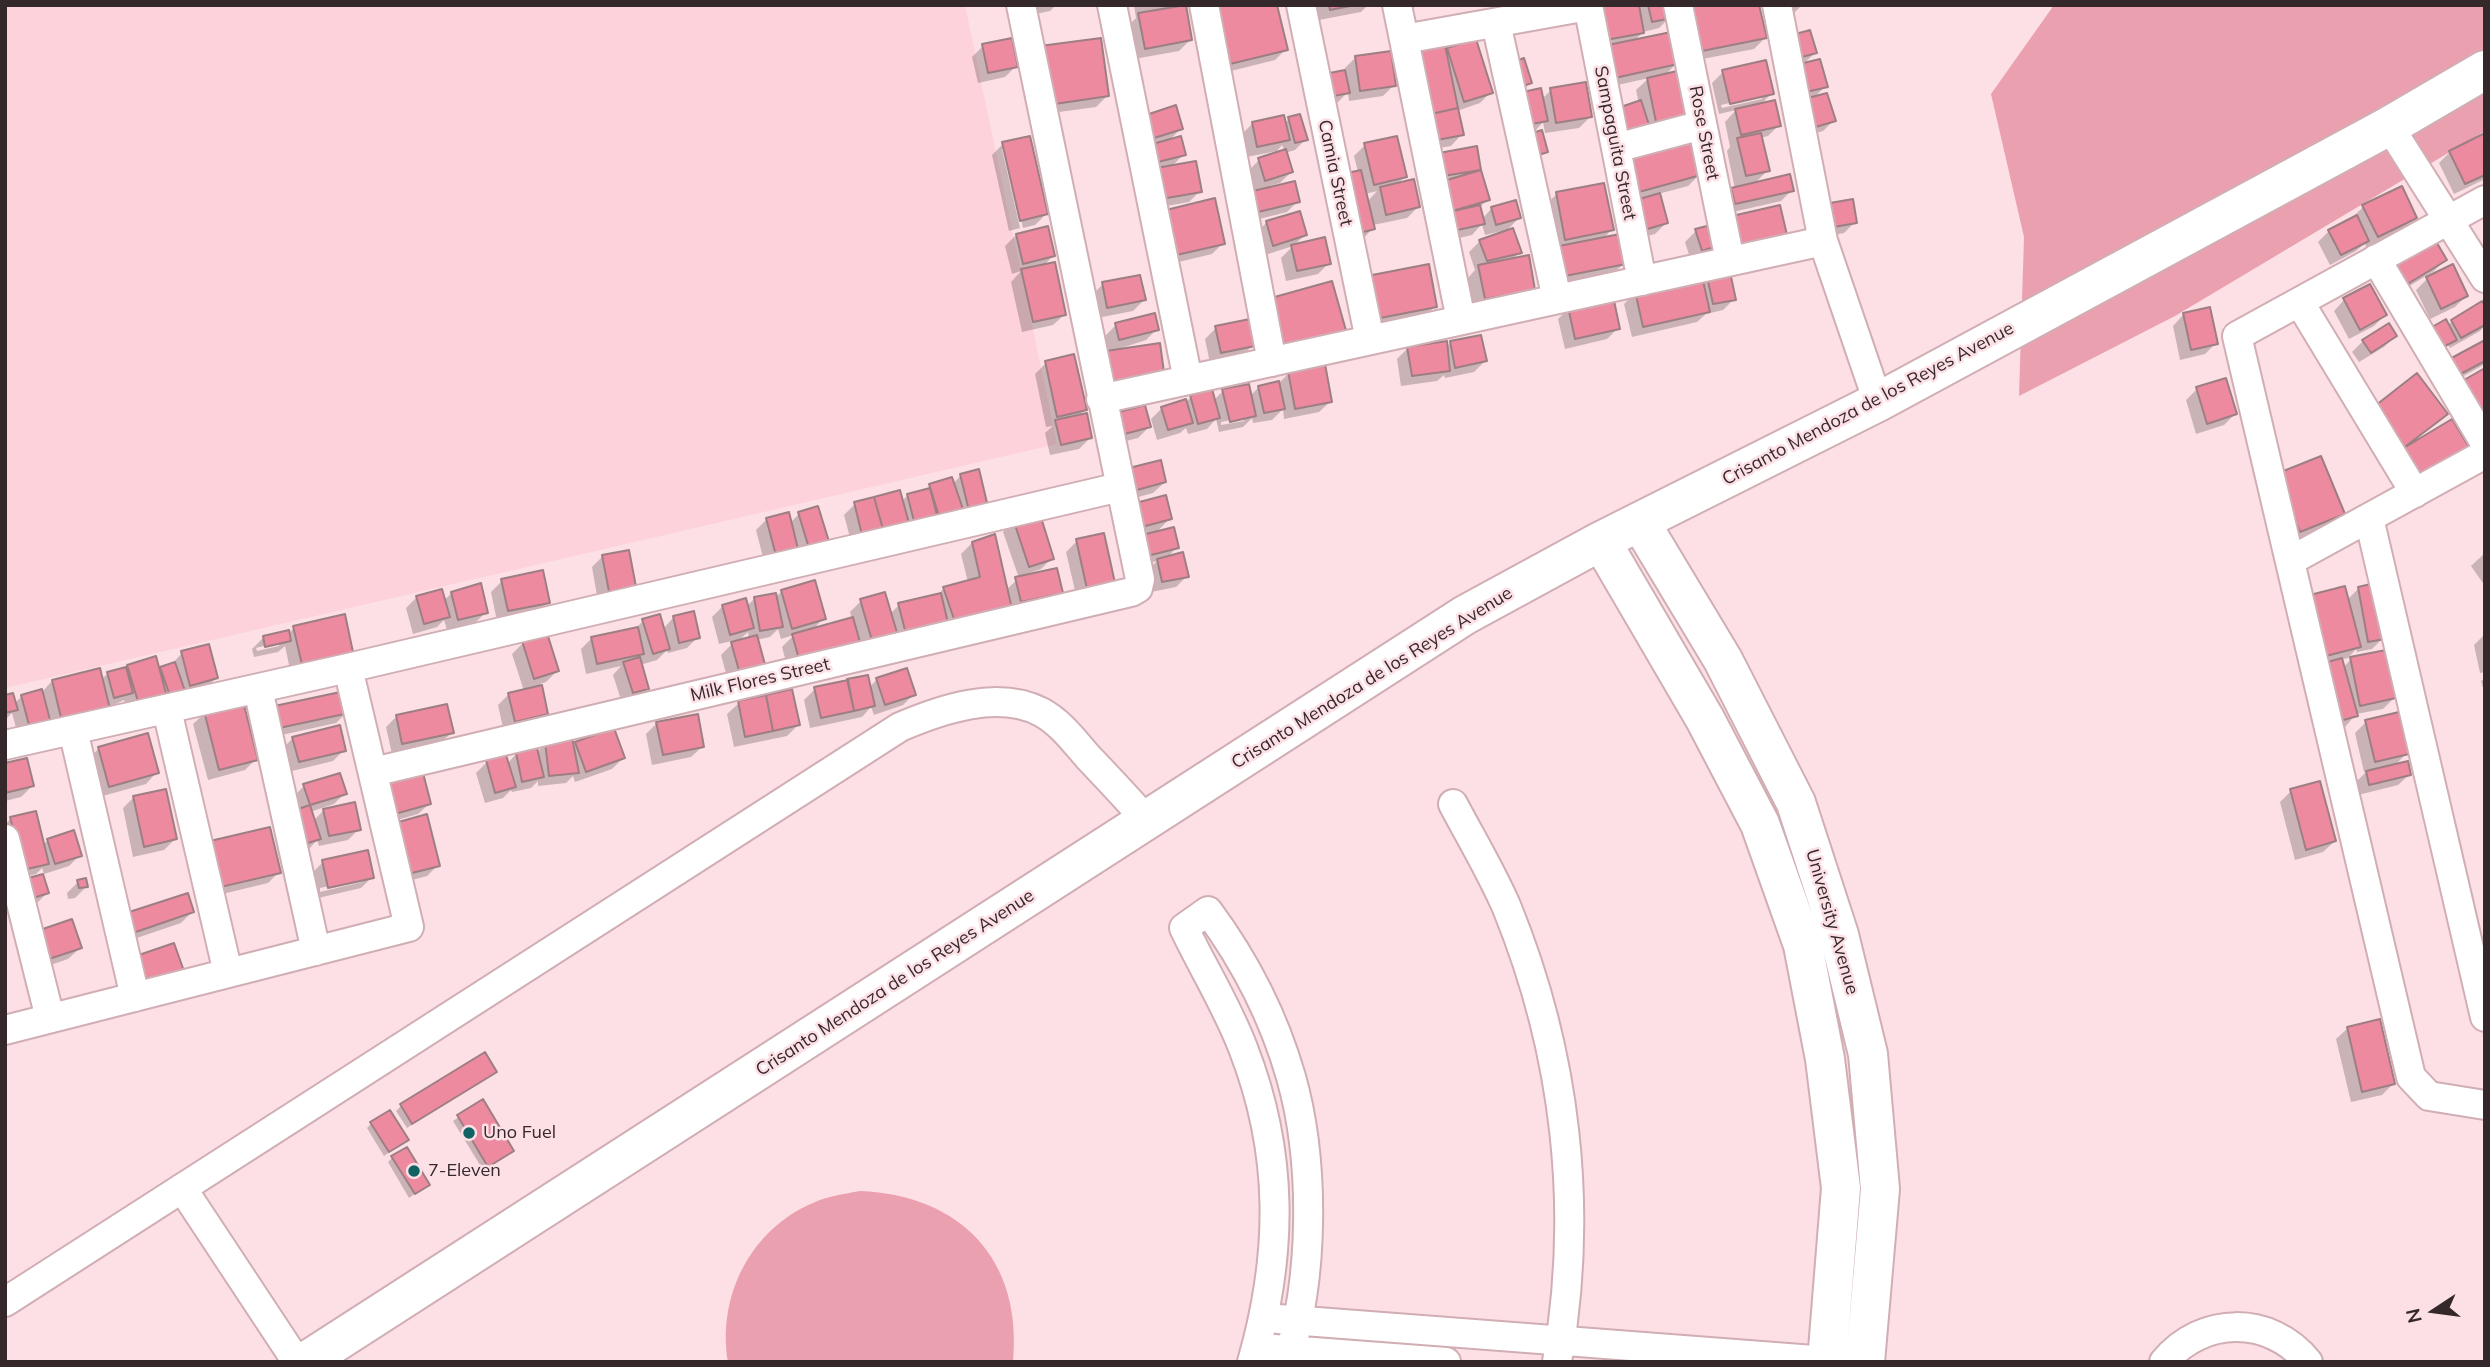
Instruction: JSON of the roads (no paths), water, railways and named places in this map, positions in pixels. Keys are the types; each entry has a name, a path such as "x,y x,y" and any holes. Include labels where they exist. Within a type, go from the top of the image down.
{"main road":[{"name":"Crisanto Mendoza de los Reyes Avenue","path":"304,1362 1465,615 1601,541 1878,402 2389,126 2485,70"},
{"name":"University Avenue","path":"1640,522 1723,660 1796,803 1839,935 1868,1054 1880,1189 1865,1362"},
{"name":"University Avenue","path":"1601,541 1699,708 1760,824 1803,944 1825,1059 1841,1188 1831,1361"}],"street":[{"path":"5,745 258,689 1120,487 1021,5"},
{"path":"1112,5 1188,380"},
{"path":"1204,5 1272,362"},
{"name":"Camia Street","path":"1301,5 1370,340"},
{"path":"1397,5 1461,320"},
{"name":"Rose Street","path":"1678,5 1730,261"},
{"path":"1777,5 1824,241 1878,402"},
{"path":"1404,39 1588,6"},
{"name":"Sampaguita Street","path":"1588,6 1642,281"},
{"path":"1496,23 1557,299"},
{"path":"1616,148 1702,125"},
{"path":"2389,126 2485,278"},
{"path":"2485,200 2237,336 2411,1077 2429,1096 2485,1105"},
{"path":"1101,399 1824,241"},
{"path":"2376,260 2485,443"},
{"path":"2300,303 2415,493"},
{"path":"2290,561 2485,454"},
{"name":"Milk Flores Street","path":"373,772 1131,592 1138,588 1140,579 1120,487"},
{"path":"2369,518 2485,1017"},
{"path":"5,1030 409,927 348,668"},
{"path":"258,689 316,951"},
{"path":"5,1302 900,727 926,716 1003,702 1044,713 1067,733 1147,821"},
{"path":"167,710 228,973"},
{"path":"73,730 135,997"},
{"path":"1453,804 1506,907 1544,1016 1561,1096 1569,1177 1569,1259 1559,1351"},
{"path":"5,839 50,1018"},
{"path":"1289,1356 1308,1259 1303,1135 1292,1079 1277,1034 1252,978 1208,911 1184,928 1217,989 1243,1047 1263,1104 1276,1195 1273,1264 1265,1318 1254,1354 1289,1356 1446,1362"},
{"path":"182,1188 297,1362"},
{"path":"1265,1318 1559,1351 1831,1361"},
{"path":"2164,1362 2176,1349 2195,1336 2216,1329 2238,1327 2260,1329 2281,1338 2299,1351 2308,1362"}],"place":[{"name":"Uno Fuel","path":"469,1133"},
{"name":"7-Eleven","path":"414,1171"}]}
